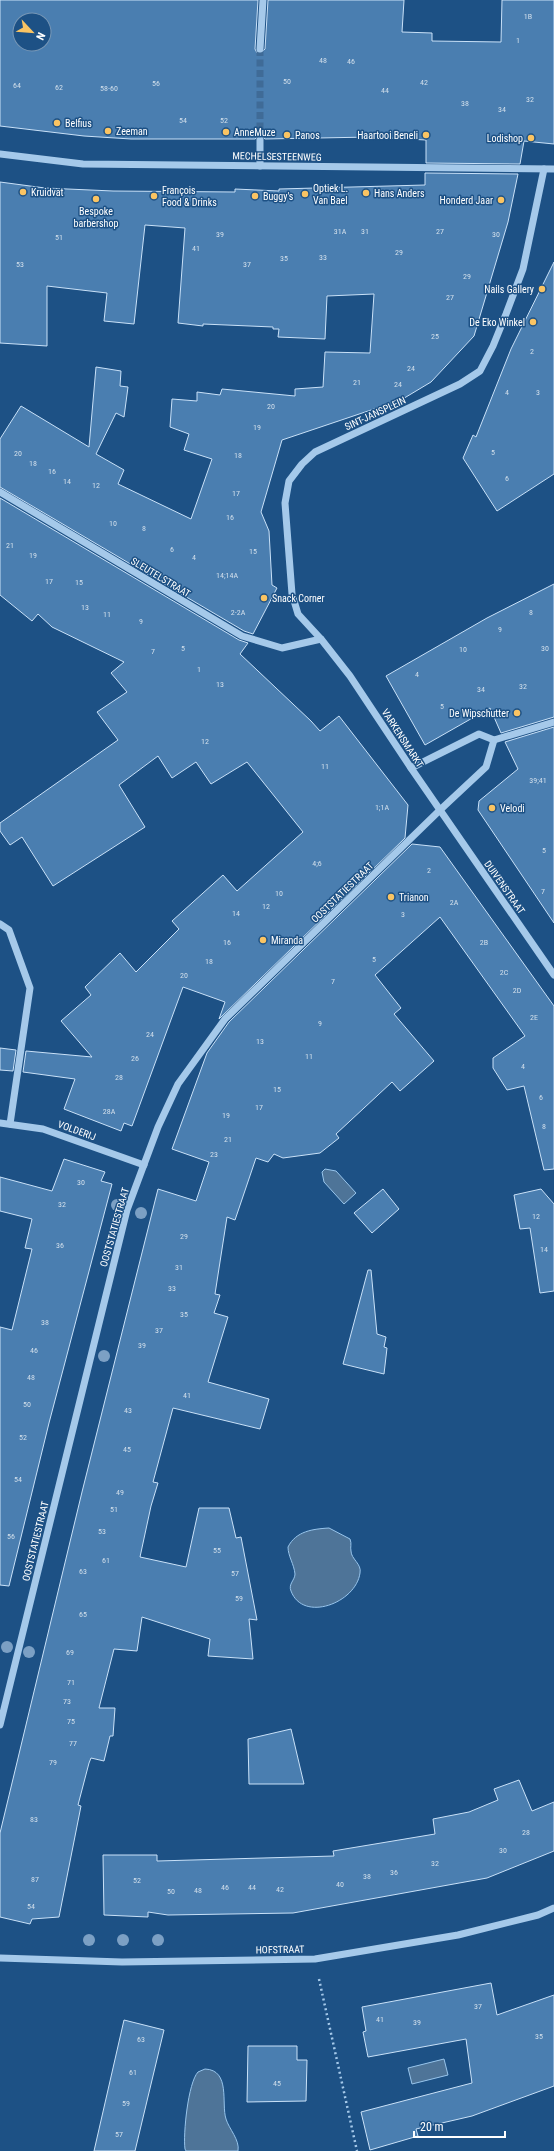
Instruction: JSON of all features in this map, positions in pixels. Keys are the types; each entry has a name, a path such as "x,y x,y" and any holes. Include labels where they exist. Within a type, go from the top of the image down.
{"street":[{"path":"260,49 263,0"},
{"path":"260,140 260,166"},
{"name":"MECHELSESTEENWEG","path":"0,154 83,164 554,169"},
{"name":"SINT-JANSPLEIN","path":"350,676 321,639 298,614 292,594 284,504 289,481 302,464 315,452 460,384 480,370 493,346 523,269 544,169"},
{"name":"SLEUTELSTRAAT","path":"0,492 242,636 282,648 321,639"},
{"name":"VARKENSMARKT","path":"350,676 440,810"},
{"path":"411,768 480,734 494,740 554,722"},
{"name":"OOSTSTATIESTRAAT","path":"0,1725 127,1210 158,1127 178,1084 225,1019 486,767 494,740"},
{"name":"DUIVENSTRAAT","path":"440,810 554,975"},
{"path":"0,924 9,930 30,988 10,1124"},
{"name":"VOLDERIJ","path":"0,1123 43,1129 144,1165"},
{"name":"HOFSTRAAT","path":"0,1958 122,1962 315,1959 458,1935 538,1915 554,1908"}],"path":[{"path":"315,1959 357,2151"}],"water":[{"path":"325,1169 336,1171 356,1193 344,1204 324,1182 322,1172"},
{"path":"329,1528 350,1539 351,1554 359,1567 360,1573 356,1584 349,1593 340,1600 328,1605 317,1607 306,1606 297,1601 290,1589 295,1574 288,1547 300,1534 311,1530"},
{"path":"444,2059 448,2075 412,2084 408,2068"},
{"path":"205,2069 213,2071 219,2075 222,2081 226,2119 236,2139 238,2151 186,2151 185,2149 186,2121 191,2087 198,2072"}],"building":[{"path":"0,0 258,0 255,49 257,53 260,54 265,49 268,0 404,0 402,32 432,33 432,41 501,42 502,0 554,0 554,144 524,141 520,164 426,163 426,140 371,137 265,139 260,135 255,139 131,139 84,136 0,126"},
{"path":"425,173 518,174 508,222 474,336 431,382 391,406 383,406 282,440 261,512 269,531 272,585 277,588 253,634 244,631 0,487 0,439 21,406 89,447 96,367 121,371 120,386 128,387 124,417 116,413 96,454 124,470 118,484 191,519 212,459 184,450 189,434 170,427 172,399 197,401 197,392 220,395 222,389 295,396 295,389 323,387 325,352 370,353 374,294 327,296 325,339 278,337 279,329 273,329 273,327 203,324 203,326 178,323 185,228 145,225 134,324 104,321 107,293 47,286 47,346 0,343 0,182 45,188 113,191 235,192 235,189 279,191 279,189 425,185"},
{"path":"554,262 554,474 497,511 463,458 473,435 476,437 511,349"},
{"path":"0,498 239,640 248,643 240,654 320,731 339,716 408,805 405,838 219,1019 225,1002 183,987 132,1126 124,1123 121,1131 64,1109 75,1079 23,1072 26,1051 92,1057 61,1021 91,995 85,987 120,953 136,972 179,929 172,921 223,875 237,891 303,832 247,762 211,784 196,762 172,778 158,756 119,785 145,827 53,886 22,837 10,845 0,831 0,823 118,740 97,712 127,692 111,673 124,662 52,627 38,614 32,621 0,595"},
{"path":"554,584 554,717 501,733 490,708 425,745 386,676 487,618"},
{"path":"554,727 554,923 478,810 479,801 518,769 505,742"},
{"path":"412,844 440,847 554,1006 554,1169 544,1170 524,1086 507,1090 493,1068 493,1058 525,1036 440,917 375,975 401,1008 394,1014 434,1061 400,1091 392,1082 336,1134 339,1138 320,1153 283,1158 274,1154 268,1162 256,1158 235,1220 227,1217 215,1294 220,1295 214,1313 228,1317 208,1382 269,1399 260,1429 173,1408 153,1482 158,1483 151,1506 140,1557 186,1567 199,1508 229,1508 236,1538 241,1537 257,1620 249,1619 253,1659 208,1656 210,1639 142,1617 137,1651 114,1649 99,1708 115,1708 113,1736 110,1736 104,1761 91,1758 89,1763 78,1805 81,1806 59,1917 32,1919 30,1924 0,1917 0,1833 82,1492 158,1189 196,1201 209,1162 172,1149 207,1053 229,1022"},
{"path":"0,1048 16,1050 13,1071 0,1070"},
{"path":"64,1159 105,1172 101,1181 112,1184 49,1423 9,1586 0,1585 0,1327 12,1330 32,1249 25,1248 32,1219 0,1211 0,1177 52,1191"},
{"path":"383,1189 399,1209 372,1233 354,1213"},
{"path":"541,1189 554,1204 554,1291 540,1293 530,1228 520,1229 514,1195"},
{"path":"368,1270 371,1270 377,1334 386,1337 384,1347 387,1348 384,1374 343,1364"},
{"path":"291,1729 304,1784 249,1784 248,1739"},
{"path":"519,1780 532,1811 554,1802 554,1851 487,1878 293,1913 168,1915 148,1912 148,1917 104,1915 103,1855 157,1855 157,1861 334,1856 333,1851 435,1834 433,1819 469,1812 498,1800 494,1789"},
{"path":"491,1983 497,2015 554,1995 554,2086 472,2116 416,2129 418,2136 370,2150 361,2112 472,2083 466,2039 368,2057 363,2032 366,2031 362,2007"},
{"path":"124,2020 164,2030 135,2151 94,2151"},
{"path":"248,2046 297,2046 297,2060 307,2060 306,2101 247,2102"}],"tunnel":[{"path":"260,49 260,140"}],"place":[{"name":"Belfius","path":"57,123"},
{"name":"Zeeman","path":"108,131"},
{"name":"AnneMuze","path":"226,132"},
{"name":"Panos","path":"287,135"},
{"name":"Haartooi Beneli","path":"426,135"},
{"name":"Lodishop","path":"531,138"},
{"name":"Kruidvat","path":"23,192"},
{"name":"Hans Anders","path":"366,193"},
{"name":"Optiek L. Van Bael","path":"305,194"},
{"name":"François Food & Drinks","path":"154,196"},
{"name":"Buggy's","path":"255,196"},
{"name":"Bespoke barbershop","path":"96,199"},
{"name":"Honderd Jaar","path":"501,200"},
{"name":"Nails Gallery","path":"542,289"},
{"name":"De Eko Winkel","path":"533,322"},
{"name":"Snack Corner","path":"264,598"},
{"name":"De Wipschutter","path":"517,713"},
{"name":"Velodi","path":"492,808"},
{"name":"Trianon","path":"391,897"},
{"name":"Miranda","path":"263,940"}]}
